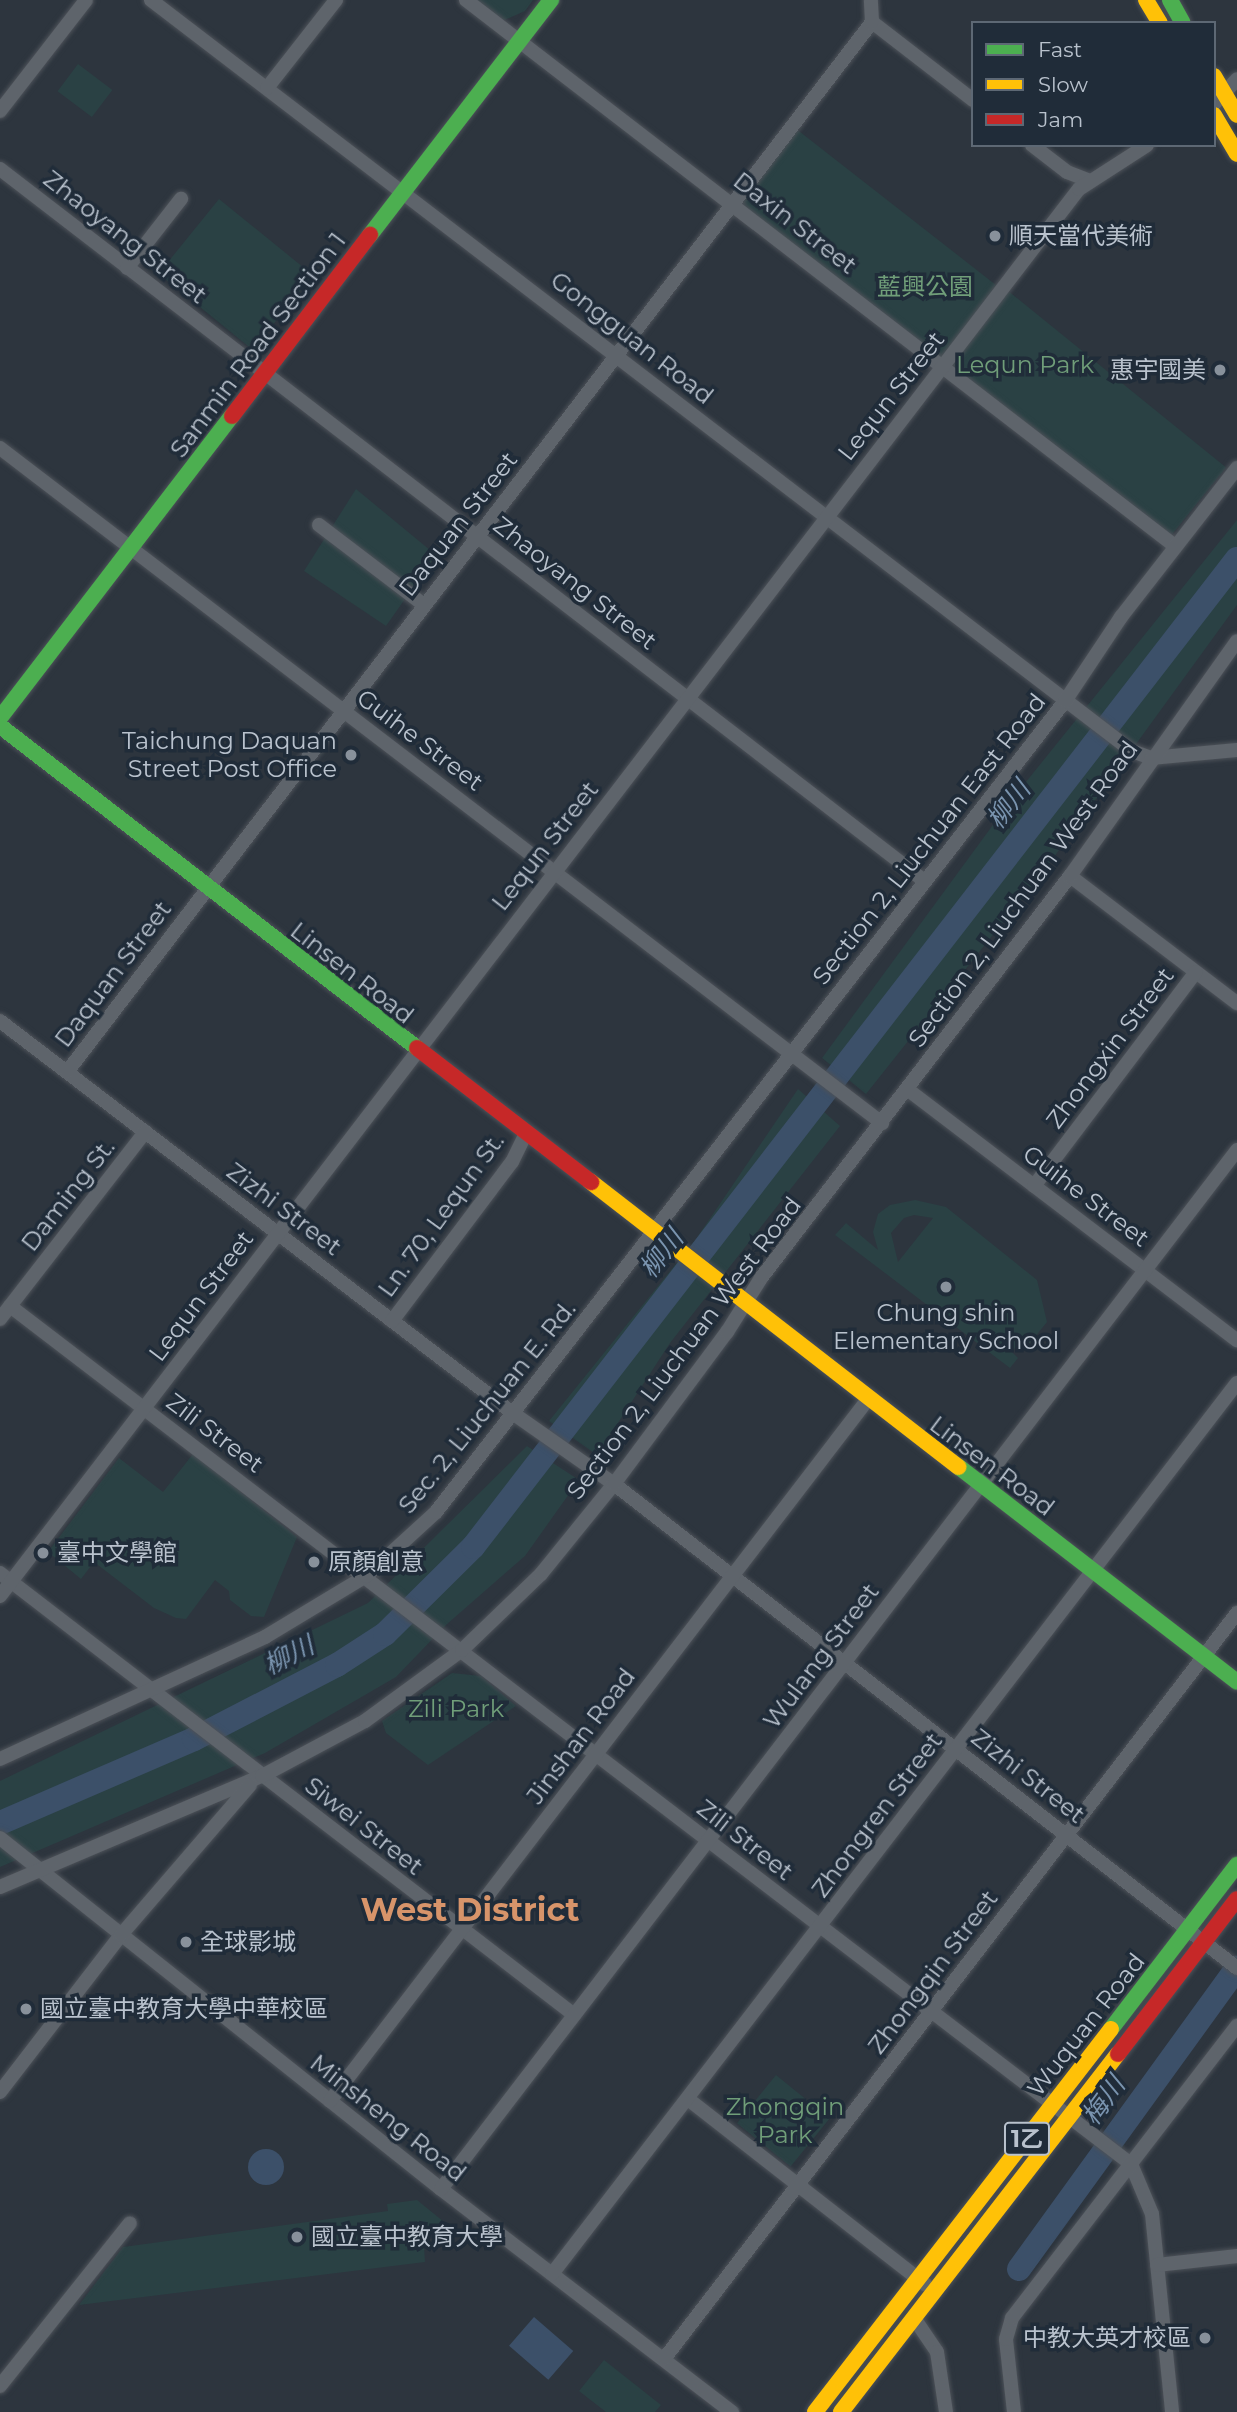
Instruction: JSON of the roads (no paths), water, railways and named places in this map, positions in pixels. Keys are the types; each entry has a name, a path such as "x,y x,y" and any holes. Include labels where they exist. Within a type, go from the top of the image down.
{"main road":[{"name":"Sanmin Road Section 1","path":"0,718 551,0"},
{"path":"1146,0 1159,21"},
{"path":"1170,0 1182,21"},
{"path":"1220,99 1237,115"},
{"path":"1216,118 1237,154"},
{"name":"Linsen Road","path":"0,726 416,1052 1237,1682"},
{"name":"Wuquan Road","path":"816,2412 1237,1865"},
{"name":"Wuquan Road","path":"841,2412 1237,1899"}],"street":[{"path":"0,111 86,0"},
{"name":"Gongguan Road","path":"151,0 405,192 1083,715 1132,751 1151,758"},
{"path":"267,88 336,0"},
{"name":"Daxin Street","path":"466,0 1175,546"},
{"path":"871,0 872,22 971,98"},
{"name":"Daquan Street","path":"68,1072 206,888 872,22"},
{"path":"1220,99 1237,79"},
{"path":"1035,147 1066,172 1090,181"},
{"name":"Lequn Street","path":"0,1596 5,1578 145,1408 943,366 1090,181 1144,147"},
{"name":"Zhaoyang Street","path":"0,169 922,879"},
{"path":"127,268 181,200"},
{"name":"Guihe Street","path":"0,448 882,1123"},
{"name":"Section 2, Liuchuan East Road","path":"653,1234 922,879 1065,701 1175,546 1237,468"},
{"path":"319,524 424,604"},
{"name":"Section 2, Liuchuan West Road","path":"0,1887 262,1776 365,1721 462,1650 541,1574 614,1484 745,1303 1070,876 1237,640"},
{"path":"1151,758 1237,750"},
{"path":"1070,876 1237,1003"},
{"name":"Zhongxin Street","path":"1034,1185 1196,972"},
{"name":"Zizhi Street","path":"0,1021 514,1414 614,1484 1237,1968"},
{"name":"Guihe Street","path":"907,1089 1237,1340"},
{"name":"Daming St.","path":"0,1319 145,1132"},
{"name":"Ln. 70, Lequn St.","path":"392,1321 512,1162 525,1135"},
{"name":"Wulang Street","path":"441,2189 1237,1150"},
{"name":"Sec. 2, Liuchuan E. Rd.","path":"0,1759 154,1691 265,1637 366,1576 436,1512 653,1234"},
{"name":"Zili Street","path":"10,1306 366,1576 931,2012 1071,2115 1131,2164"},
{"name":"Zhongren Street","path":"552,2274 1237,1383"},
{"name":"Jinshan Road","path":"330,2101 868,1399"},
{"path":"5,1578 154,1691"},
{"name":"Zhongqin Street","path":"664,2359 1237,1613"},
{"name":"Siwei Street","path":"154,1691 573,2014"},
{"path":"0,2092 121,1936 223,1812 262,1776"},
{"name":"Minsheng Road","path":"0,1839 441,2189 732,2412"},
{"path":"1014,2412 1007,2354 1009,2324 1237,2026"},
{"path":"688,2099 934,2291"},
{"path":"1131,2164 1148,2196 1172,2412"},
{"path":"0,2386 130,2223"},
{"path":"1157,2265 1237,2256"},
{"path":"914,2318 937,2353 946,2412"}],"water":[{"path":"266,2149 279,2154 284,2167 279,2180 266,2185 253,2180 248,2167 253,2154"},
{"path":"534,2317 573,2351 548,2380 509,2346"}],"waterway":[{"name":"柳川","path":"0,1823 194,1739 337,1665 385,1634 473,1547 1237,559"},
{"name":"梅川","path":"1019,2269 1237,1968"}],"place":[{"name":"順天當代美術","path":"995,236"},
{"name":"惠宇國美","path":"1220,370"},
{"name":"Taichung Daquan Street Post Office","path":"351,755"},
{"name":"Chung shin Elementary School","path":"946,1287"},
{"name":"臺中文學館","path":"43,1553"},
{"name":"原顏創意","path":"314,1562"},
{"name":"全球影城","path":"186,1942"},
{"name":"國立臺中教育大學中華校區","path":"26,2009"},
{"name":"國立臺中教育大學","path":"297,2237"},
{"name":"中教大英才校區","path":"1205,2338"}],"district":[{"name":"West District","path":"470,1910"}],"park label":[{"name":"藍興公園","path":"925,287"},
{"name":"Lequn Park","path":"1025,365"},
{"name":"Zili Park","path":"456,1709"},
{"name":"Zhongqin Park","path":"785,2121"}]}
